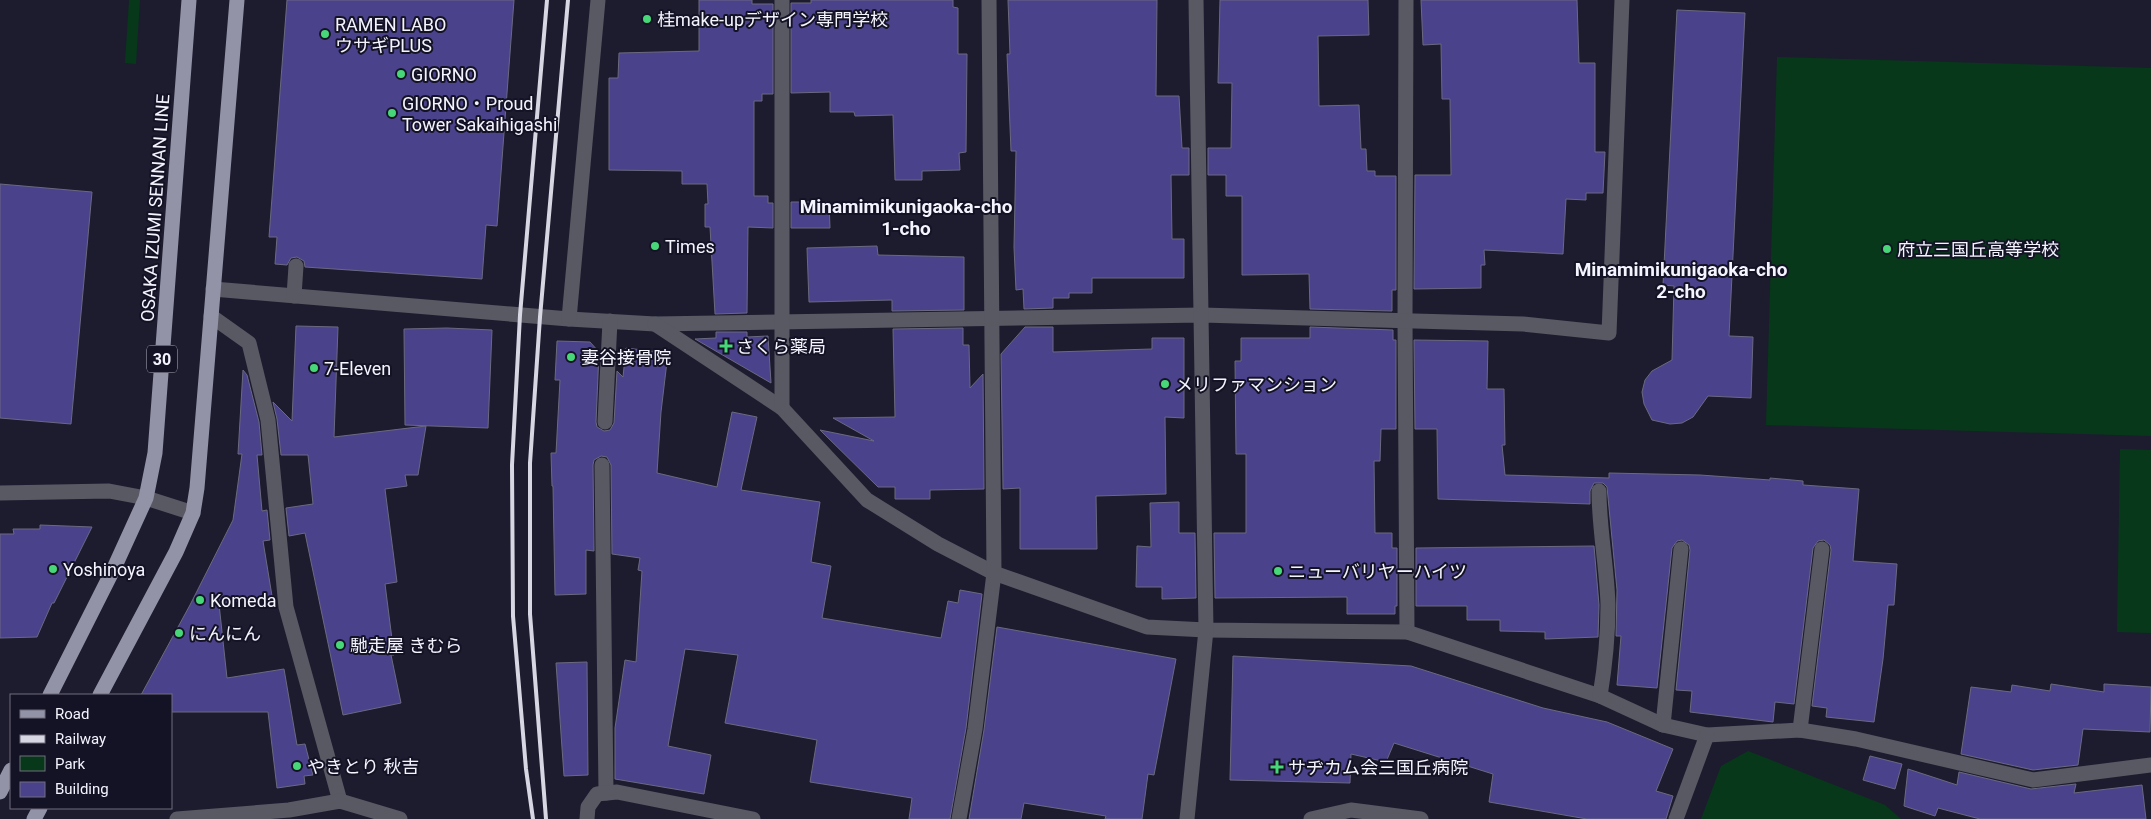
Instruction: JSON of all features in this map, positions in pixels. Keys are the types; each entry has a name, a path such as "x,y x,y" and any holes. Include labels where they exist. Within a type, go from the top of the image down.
{"main road":[{"name":"OSAKA IZUMI SENNAN LINE","path":"51,694 115,566 146,498 155,453 190,0"},
{"path":"101,694 176,552 193,513 197,488 237,0"},
{"path":"0,792 10,772"}],"street":[{"path":"569,319 598,0"},
{"path":"782,0 782,408"},
{"path":"959,819 975,729 994,573 990,318 989,0"},
{"path":"1188,819 1206,630 1196,0"},
{"path":"1406,0 1405,321 1407,632"},
{"path":"213,288 569,319 656,324 783,320 1202,315 1523,324 1609,333 1622,0"},
{"path":"294,296 296,266"},
{"path":"211,316 249,343 268,420 286,606 340,801"},
{"path":"605,422 610,321"},
{"path":"656,324 782,408 867,500 938,544 994,573 1148,627 1206,630 1407,632 1600,696 1663,724 1707,735 1800,730 1856,738 2033,780 2151,766"},
{"path":"602,465 606,793"},
{"path":"1599,491 1599,519 1608,604 1605,666 1600,696"},
{"path":"0,493 108,492 146,498 193,513"},
{"path":"1663,724 1681,549"},
{"path":"1800,730 1822,549"},
{"path":"1676,819 1707,735"},
{"path":"587,819 588,807 597,794 617,792 753,819"},
{"path":"177,819 289,814 340,801 383,816 400,819"},
{"path":"1311,819 1328,817 1352,810 1421,819"}],"green space":[{"path":"129,0 140,0 136,64 125,63"},
{"path":"1777,57 2151,68 2151,436 1766,425"},
{"path":"2120,449 2151,450 2151,633 2117,632"},
{"path":"1748,751 1885,805 1901,819 1701,819 1721,766"}],"building":[{"name":"GIORNO・Proud Tower Sakaihigashi","path":"287,0 514,0 497,226 486,225 482,279 305,267 304,261 297,257 291,258 287,265 275,264 277,237 269,237"},
{"path":"699,0 752,0 752,4 773,4 773,94 762,94 762,101 754,101 754,196 768,196 768,203 773,203 773,228 748,227 747,313 715,314 710,227 705,227 705,204 708,204 707,184 682,184 682,171 609,170 609,78 618,78 619,53 699,51"},
{"path":"811,0 953,0 953,7 958,8 958,54 967,54 966,152 959,153 960,170 922,171 922,180 895,180 893,115 855,116 854,112 830,112 830,92 791,93 791,3 811,3"},
{"path":"1008,0 1157,0 1156,96 1179,96 1182,148 1189,148 1189,175 1171,175 1172,239 1184,239 1184,278 1092,278 1092,293 1069,293 1069,298 1053,298 1053,308 1024,309 1023,289 1016,290 1014,247 1016,151 1011,151 1007,54 1010,54"},
{"path":"1220,0 1368,0 1369,35 1318,36 1319,106 1359,105 1361,149 1366,149 1367,171 1375,171 1375,176 1396,176 1396,290 1392,290 1392,311 1310,309 1309,274 1242,275 1242,196 1226,196 1226,175 1208,175 1208,148 1231,148 1232,83 1218,83"},
{"path":"1421,0 1577,0 1579,63 1595,63 1595,152 1605,152 1603,193 1586,193 1586,200 1566,199 1563,254 1484,250 1485,265 1481,265 1481,288 1414,289 1415,175 1451,175 1450,99 1442,99 1441,44 1423,45"},
{"path":"1677,10 1745,13 1729,336 1753,337 1751,398 1708,396 1693,417 1682,423 1670,424 1652,420 1644,404 1642,392 1645,380 1652,371 1672,360 1674,286 1663,285"},
{"path":"0,184 92,192 71,424 0,418"},
{"path":"791,202 829,202 830,228 791,228"},
{"path":"877,246 878,255 964,257 964,310 892,311 892,300 809,302 807,248"},
{"path":"296,326 338,327 334,437 426,426 418,475 405,475 407,486 385,489 397,582 385,584 394,655 391,655 401,703 343,715 305,533 289,536 286,508 313,504 308,455 281,455 273,402 292,421"},
{"path":"1025,327 1053,327 1053,352 1152,349 1152,338 1184,338 1184,418 1165,417 1166,494 1096,496 1097,549 1020,549 1020,488 1003,489 1001,354"},
{"path":"1310,327 1393,330 1393,340 1396,340 1396,429 1381,429 1380,461 1374,461 1375,533 1392,533 1392,548 1397,548 1397,606 1395,606 1395,614 1347,614 1347,597 1215,598 1214,533 1246,533 1246,454 1236,454 1235,361 1241,361 1241,338 1310,338"},
{"path":"963,328 963,345 969,345 970,388 983,374 984,489 930,490 930,499 895,499 895,487 878,487 820,430 874,441 833,418 895,417 893,329"},
{"path":"404,329 492,330 488,428 405,425"},
{"path":"716,332 747,332 747,337 768,336 771,383 695,339 716,338"},
{"path":"1414,340 1488,341 1487,389 1504,389 1505,445 1502,445 1505,475 1609,478 1609,473 1700,475 1770,480 1770,478 1803,481 1803,485 1859,489 1853,561 1897,564 1894,605 1888,605 1874,722 1826,717 1827,708 1812,706 1831,550 1830,545 1824,540 1818,541 1813,548 1794,704 1775,702 1773,722 1690,712 1692,691 1676,690 1690,550 1689,545 1682,540 1677,541 1672,548 1657,688 1617,685 1621,636 1616,636 1617,590 1607,487 1603,483 1594,483 1590,491 1590,504 1438,499 1437,429 1415,429"},
{"path":"557,341 590,342 599,352 596,422 597,427 604,431 610,430 614,423 617,371 623,377 626,348 668,353 661,412 657,473 717,487 732,412 757,417 741,490 820,502 811,562 831,566 822,618 941,638 948,601 958,603 960,590 982,594 966,728 950,819 909,819 912,798 810,782 817,740 725,723 738,655 685,649 668,746 711,755 704,794 615,779 615,728 625,660 636,662 642,571 638,570 640,558 612,554 611,465 607,457 601,456 594,460 593,465 594,551 586,550 586,594 555,595 551,453 556,453 560,380 555,380"},
{"path":"243,370 247,375 259,422 262,455 257,455 262,511 267,510 270,540 263,541 272,596 219,604 227,678 284,669 297,745 305,744 313,775 304,776 305,784 277,788 268,712 172,712 172,694 142,694 233,520 242,454 238,454"},
{"path":"1179,502 1179,533 1195,533 1196,598 1162,599 1162,587 1136,587 1137,546 1151,547 1150,503"},
{"path":"40,525 92,527 54,603 52,603 37,637 0,638 0,534 14,534 13,529 40,529"},
{"path":"1594,546 1599,605 1598,637 1545,639 1545,632 1500,631 1500,620 1467,620 1467,606 1416,606 1416,548"},
{"path":"997,627 1176,659 1154,775 1148,774 1142,819 1105,819 1106,816 1024,803 1021,819 969,819 984,730"},
{"path":"1233,656 1411,666 1543,708 1607,722 1673,749 1656,791 1673,796 1666,819 1587,819 1489,802 1493,774 1394,743 1386,762 1351,754 1350,783 1230,780"},
{"path":"587,662 588,775 564,776 556,663"},
{"path":"2051,684 2104,692 2104,684 2151,687 2150,732 2083,729 2078,765 2033,770 1961,754 1971,687 2011,692 2012,685 2050,691"},
{"path":"1870,756 1902,764 1895,789 1863,780"},
{"path":"1908,769 1957,785 1959,772 2031,789 2076,784 2074,793 2142,785 2146,819 1980,819 1938,808 1935,816 1904,806"}],"railway":[{"path":"533,819 526,769 513,616 512,465 520,315 547,0"},
{"path":"546,819 530,614 530,463 540,317 568,0"}],"place":[{"name":"桂make-upデザイン専門学校","path":"647,19"},
{"name":"RAMEN LABO ウサギPLUS","path":"325,34"},
{"name":"GIORNO","path":"401,74"},
{"name":"GIORNO・Proud Tower Sakaihigashi","path":"392,113"},
{"name":"Times","path":"655,246"},
{"name":"府立三国丘高等学校","path":"1887,249"},
{"name":"さくら薬局","path":"726,346"},
{"name":"妻谷接骨院","path":"571,357"},
{"name":"7-Eleven","path":"314,368"},
{"name":"メリファマンション","path":"1165,384"},
{"name":"Yoshinoya","path":"53,569"},
{"name":"ニューバリヤーハイツ","path":"1278,571"},
{"name":"Komeda","path":"200,600"},
{"name":"にんにん","path":"179,633"},
{"name":"馳走屋 きむら","path":"340,645"},
{"name":"やきとり 秋吉","path":"297,766"},
{"name":"サヂカム会三国丘病院","path":"1277,767"}],"district":[{"name":"Minamimikunigaoka-cho 1-cho","path":"906,217"},
{"name":"Minamimikunigaoka-cho 2-cho","path":"1681,280"}]}
